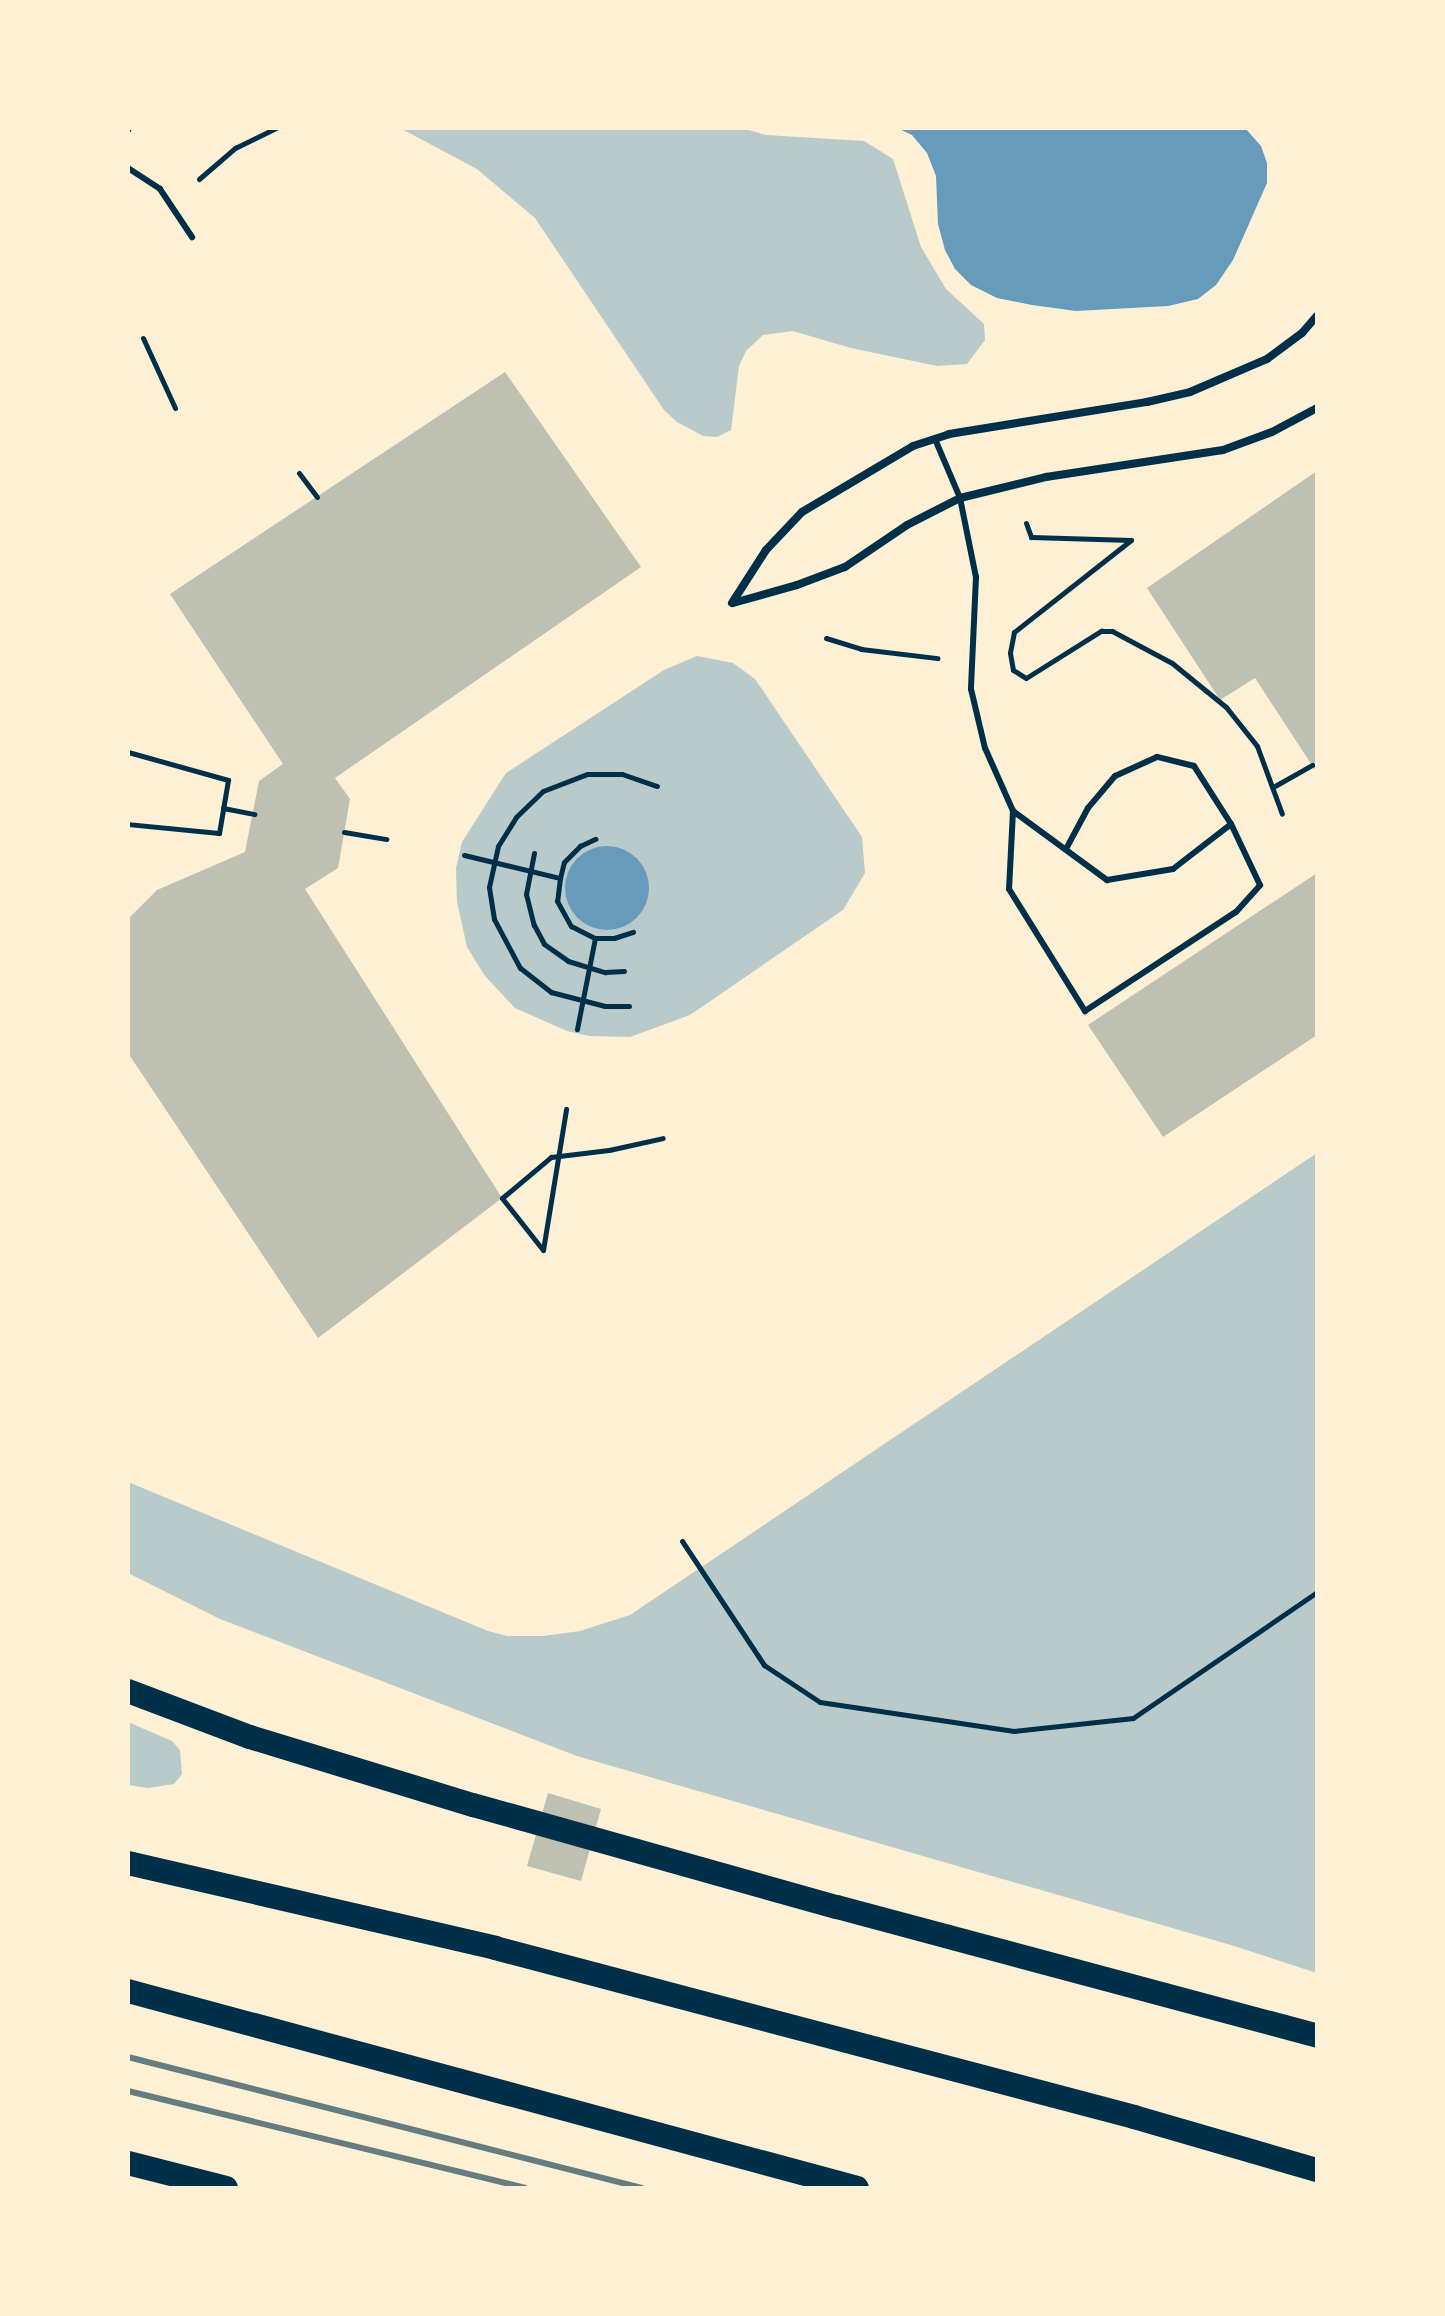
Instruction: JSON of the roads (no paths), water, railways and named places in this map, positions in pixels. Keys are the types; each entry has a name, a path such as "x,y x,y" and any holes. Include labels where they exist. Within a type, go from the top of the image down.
{"highway":[{"path":"128,1691 250,1737 499,1813 1317,2036"},
{"path":"128,1863 495,1948 1119,2113 1317,2170"},
{"path":"128,1991 857,2188"},
{"path":"128,2163 226,2188"}],"street":[{"path":"1317,316 1302,333 1267,359 1190,392 935,439 874,466 802,512 766,550 732,603 845,567 907,525 960,498 1046,477 1223,450 1272,432 1317,408"}],"lane":[{"path":"128,168 160,189 192,237"},
{"path":"935,439 960,498 976,577 971,689 985,748 1013,811 1009,889 1085,1011 1236,912 1260,885 1231,824 1194,766 1157,757 1115,776 1088,808 1066,849"},
{"path":"1013,811 1107,880 1173,869 1231,824"}],"water":[{"path":"897,128 1245,128 1261,146 1267,163 1267,183 1233,260 1216,285 1198,299 1168,306 1076,311 1032,305 997,298 971,285 955,269 945,250 938,224 936,176 927,153 912,135"},
{"path":"607,846 623,849 637,858 646,872 649,888 646,904 637,918 623,927 607,930 591,927 577,918 568,904 565,888 568,872 577,858 591,849"}],"railway":[{"path":"128,2057 642,2188"},
{"path":"128,2091 525,2188"}]}
